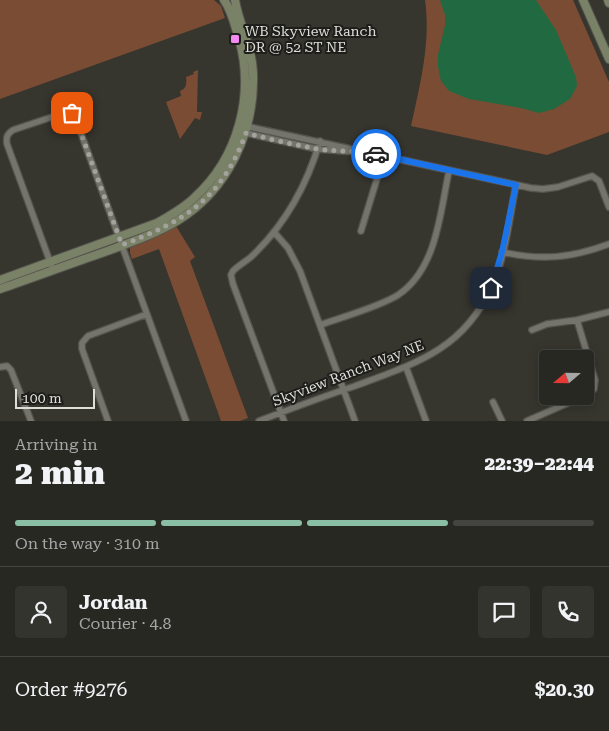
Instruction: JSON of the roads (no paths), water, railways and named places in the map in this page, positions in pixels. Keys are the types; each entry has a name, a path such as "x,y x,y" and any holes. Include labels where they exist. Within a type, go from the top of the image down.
{"street":[{"path":"120,241 174,214 196,197 221,166 233,143 239,127 245,84 243,59 229,9 224,0"},
{"path":"0,289 52,266 120,241 161,230 188,214 203,202 218,184 232,164 246,133 252,100 253,71 249,45 235,0"},
{"path":"583,0 609,59"},
{"path":"52,266 6,138 8,133 13,130 62,112 72,113 75,117 186,421"},
{"path":"239,127 248,125 361,152 543,189 558,187 592,176 599,181 609,207"},
{"path":"239,127 246,133 317,149 361,152"},
{"path":"284,421 231,278 233,271 252,256 274,232 287,214 302,190 320,141"},
{"path":"361,231 384,156"},
{"path":"320,325 397,296 420,275 428,261 433,245 449,171"},
{"name":"Skyview Ranch Way NE","path":"258,421 406,367 427,358 451,341 475,316 491,288 502,252 516,185"},
{"path":"274,232 294,258 355,421"},
{"path":"502,252 524,257 548,258 578,254 609,244"},
{"path":"0,280 52,266"},
{"path":"532,330 547,324 577,320 609,312"},
{"path":"108,421 82,349 82,343 88,336 147,314"},
{"path":"577,320 586,350"},
{"path":"0,367 8,366 11,370 31,421"},
{"path":"406,367 426,421"},
{"path":"594,377 594,389"},
{"path":"493,402 502,421"},
{"path":"527,421 564,405"}],"place":[{"name":"WB Skyview Ranch DR @ 52 ST NE","path":"235,39"}]}
